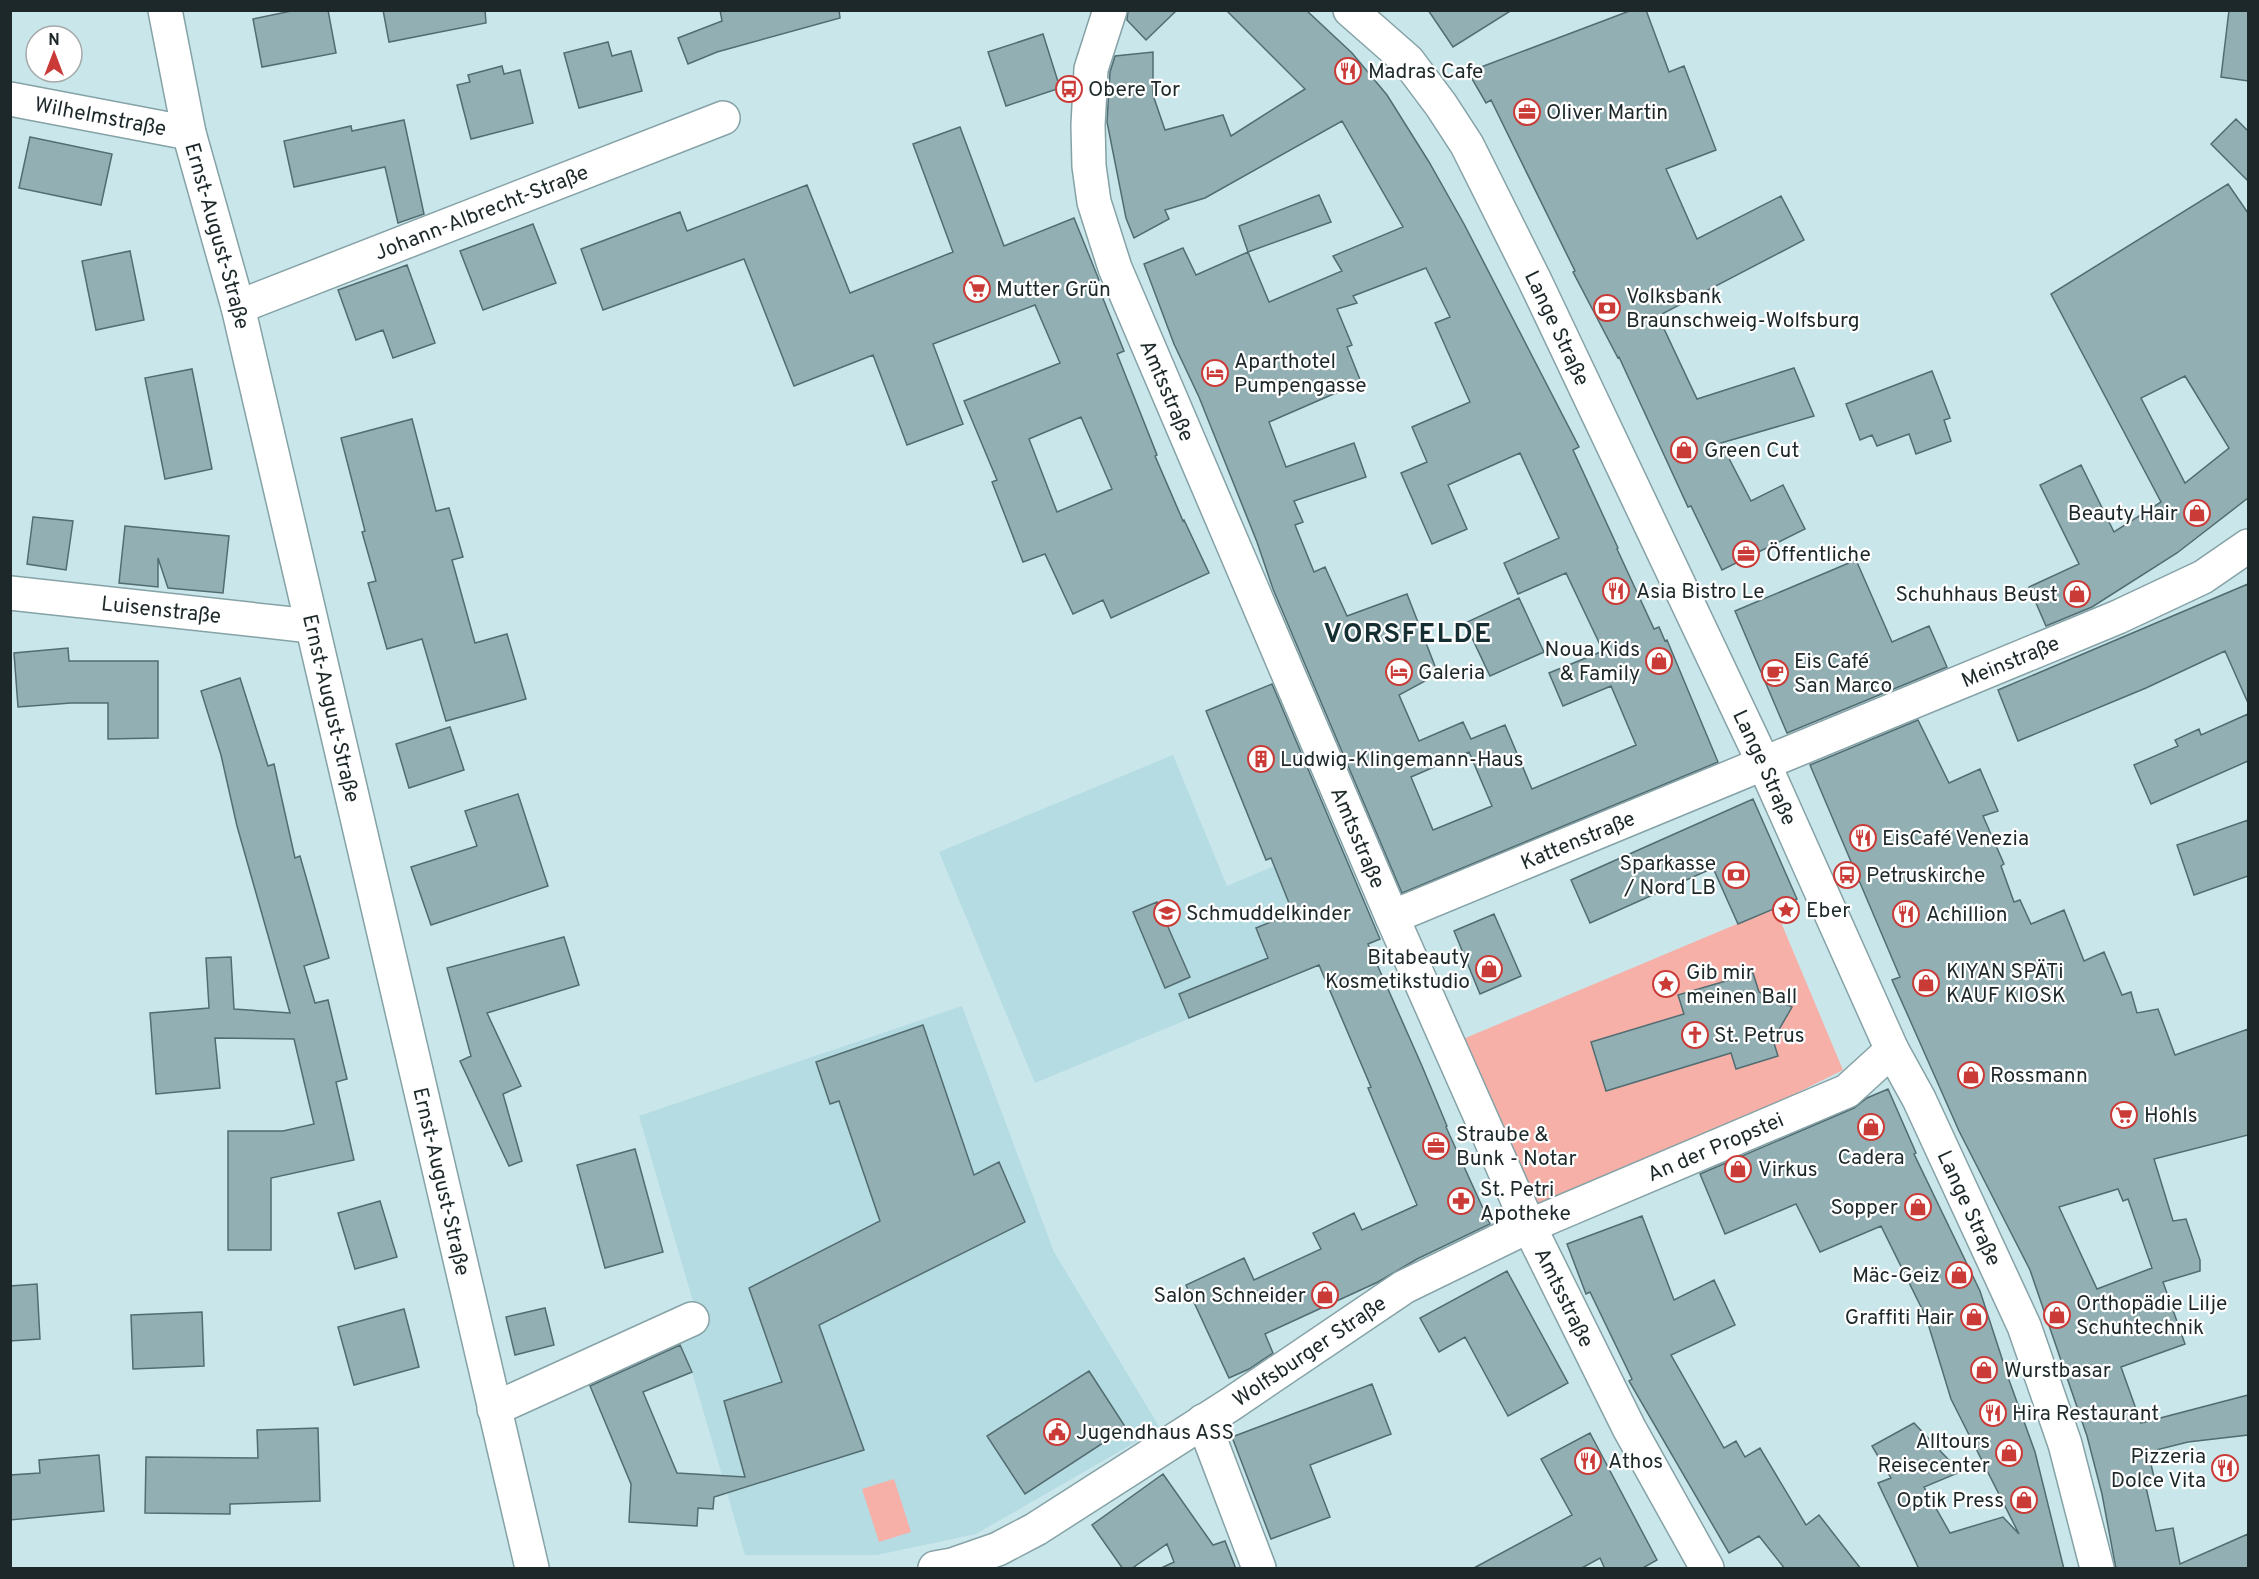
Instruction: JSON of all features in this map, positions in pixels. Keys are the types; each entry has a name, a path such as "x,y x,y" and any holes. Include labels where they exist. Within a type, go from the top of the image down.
{"street":[{"name":"Ernst-August-Straße","path":"165,10 189,133 238,307 532,1569"},
{"name":"Amtsstraße","path":"1110,10 1091,69 1088,125 1089,166 1094,202 1115,268 1392,917 1529,1226 1629,1428 1707,1569"},
{"name":"Lange Straße","path":"1350,10 1408,61 1441,105 1467,145 1535,281 1764,764 1892,1050 1919,1099 2024,1326 2066,1444 2097,1569"},
{"name":"Wilhelmstraße","path":"10,99 189,133"},
{"name":"Johann-Albrecht-Straße","path":"238,307 723,118"},
{"name":"Meinstraße","path":"1764,764 2118,617 2202,577 2248,546"},
{"name":"Luisenstraße","path":"10,593 311,626"},
{"name":"Kattenstraße","path":"1392,917 1764,764"},
{"name":"An der Propstei","path":"1529,1226 1847,1090 1892,1050"},
{"name":"Wolfsburger Straße","path":"935,1569 998,1548 1036,1529 1231,1404 1404,1287 1529,1226"},
{"path":"495,1409 692,1319"},
{"path":"1203,1421 1259,1569"}],"shaded area":[{"name":"Schmuddelkinder","path":"1173,755 1227,886 1338,839 1380,939 1035,1083 939,852"},
{"path":"1775,908 1843,1070 1529,1226 1444,1047"},
{"path":"962,1006 1054,1252 1160,1428 976,1534 877,1555 745,1555 692,1372 678,1339 701,1329 639,1116"},
{"path":"894,1479 911,1532 879,1542 862,1489"}],"building":[{"path":"296,10 328,10 336,53 262,67 253,19"},
{"path":"383,10 485,10 486,23 389,42"},
{"path":"720,10 839,10 840,18 717,52 688,64 678,38 722,21"},
{"path":"1128,10 1177,10 1146,40 1127,20"},
{"path":"1226,10 1306,10 1352,53 1387,95 1464,224 1579,447 1573,450 1654,629 1659,627 1665,641 1667,640 1718,762 1402,893 1273,589 1257,542 1199,397 1174,344 1144,264 1183,248 1196,275 1248,252 1269,302 1342,271 1333,256 1403,227 1342,121 1205,198 1165,210 1169,219 1134,238 1126,218 1107,122 1110,72 1115,56 1153,52 1153,95 1165,130 1223,115 1231,136 1305,89","holes":["1426,268 1450,317 1435,323 1470,402 1412,427 1427,462 1401,473 1432,544 1467,529 1448,485 1520,453 1559,538 1504,563 1518,594 1566,573 1603,651 1549,673 1563,706 1611,686 1636,745 1532,789 1505,725 1471,739 1463,722 1419,741 1399,695 1438,674 1407,594 1347,616 1325,567 1314,572 1295,525 1303,522 1294,501 1366,477 1354,443 1286,467 1269,422 1361,382 1347,347 1352,345 1337,309 1357,303 1353,296","1469,752 1492,806 1433,830 1411,777"]},
{"path":"1428,10 1512,10 1453,47"},
{"path":"1632,10 1646,10 1669,72 1684,66 1716,150 1666,169 1697,239 1781,196 1804,240 1658,316 1697,399 1794,368 1814,416 1721,443 1751,501 1783,485 1805,529 1722,570 1691,506 1688,507 1619,357 1573,272 1575,271 1491,100 1486,103 1468,72"},
{"path":"2229,10 2248,10 2248,81 2221,77"},
{"path":"1043,34 1060,88 1006,106 988,52"},
{"path":"608,42 612,56 631,51 642,91 579,108 564,53"},
{"path":"502,66 504,74 520,70 533,123 471,139 457,85 470,82 468,75"},
{"path":"2236,119 2248,131 2248,181 2211,144"},
{"path":"404,120 424,214 398,223 385,167 294,187 284,141 351,126 352,131"},
{"path":"960,127 1004,246 1074,218 1124,351 1117,354 1157,455 1155,456 1183,521 1209,573 1111,618 1103,600 1073,614 1045,554 1023,562 992,482 997,480 964,401 1060,363 1035,305 933,344 963,424 907,445 873,355 794,386 744,259 603,310 581,249 680,212 687,231 807,185 850,293 953,252 913,144","holes":["1081,417 1112,489 1057,512 1029,439"]},
{"path":"30,137 112,154 101,205 19,188"},
{"path":"2228,184 2248,213 2248,498 2177,553 2092,607 2046,626 2029,587 2079,564 2040,485 2081,465 2114,532 2161,502 2051,294","holes":["2185,376 2229,448 2185,483 2141,398"]},
{"path":"1319,195 1331,222 1248,252 1239,226"},
{"path":"533,224 556,283 483,310 460,251"},
{"path":"130,251 144,320 96,330 82,261"},
{"path":"407,265 435,343 393,358 383,330 356,340 338,290"},
{"path":"192,369 212,469 165,479 145,378"},
{"path":"1932,371 1950,418 1944,420 1951,441 1916,454 1909,434 1877,446 1872,435 1860,440 1846,404"},
{"path":"412,419 436,511 449,508 463,557 452,560 475,643 507,634 526,699 446,721 422,639 387,649 368,583 376,581 362,532 365,531 341,438"},
{"path":"33,517 73,521 66,570 27,564"},
{"path":"125,526 229,536 223,593 168,588 158,558 158,587 119,583"},
{"path":"1856,560 1892,642 1929,626 1947,667 1787,733 1735,611"},
{"path":"2248,584 2248,703 2225,651 2146,688 2018,741 1998,690"},
{"path":"1519,598 1544,652 1490,676 1465,623"},
{"path":"68,648 69,661 158,661 158,738 108,739 108,703 18,707 14,653"},
{"path":"240,678 268,766 274,764 295,858 300,856 329,958 304,966 315,1003 328,1000 347,1079 336,1082 354,1160 271,1178 271,1250 228,1250 228,1131 283,1131 314,1124 294,1039 215,1038 220,1088 156,1094 150,1013 209,1008 206,958 231,957 234,1009 290,1013 237,826 221,755 201,691"},
{"path":"1272,684 1380,939 1368,944 1490,1224 1417,1259 1378,1282 1265,1334 1273,1353 1249,1369 1229,1378 1186,1285 1244,1258 1254,1280 1321,1249 1313,1233 1354,1213 1362,1230 1417,1205 1368,1088 1371,1087 1319,965 1189,1018 1179,994 1268,958 1256,928 1293,913 1271,858 1266,860 1206,711"},
{"path":"2248,714 2248,761 2151,804 2134,765 2178,746 2175,740 2199,729 2201,735"},
{"path":"1918,720 1949,783 1980,769 1998,811 1983,816 2004,864 2001,866 2014,902 2020,900 2031,924 2064,910 2084,961 2104,952 2122,995 2131,992 2137,1013 2158,1009 2175,1055 2248,1029 2248,1135 2154,1159 2173,1221 2186,1219 2200,1260 2200,1271 2163,1282 2185,1344 2121,1367 2141,1423 2248,1395 2248,1435 2188,1442 2148,1452 2155,1481 2145,1483 2156,1531 2173,1528 2180,1564 2248,1534 2248,1569 2116,1569 2102,1494 2087,1436 2030,1270 1959,1131 1892,980 1900,977 1810,765","holes":["2118,1189 2123,1201 2128,1199 2152,1268 2097,1289 2059,1207"]},
{"path":"450,727 464,770 409,788 396,744"},
{"path":"518,794 548,886 431,925 411,867 477,846 465,811"},
{"path":"1753,799 1797,899 1738,924 1713,868 1590,923 1571,880"},
{"path":"2248,820 2248,876 2194,895 2177,845"},
{"path":"1157,902 1190,977 1165,988 1133,912"},
{"path":"1494,914 1521,976 1480,994 1454,931"},
{"path":"564,937 579,985 487,1013 521,1086 503,1094 522,1161 509,1166 460,1061 471,1056 447,968"},
{"name":"St. Petrus","path":"1753,973 1759,992 1792,1007 1773,1040 1778,1056 1736,1069 1731,1053 1606,1091 1591,1042 1684,1014 1678,995"},
{"path":"923,1025 974,1175 999,1162 1025,1222 819,1325 864,1450 714,1497 713,1509 698,1508 697,1526 629,1522 631,1484 590,1386 680,1345 692,1372 643,1392 677,1473 745,1477 724,1401 782,1382 749,1288 880,1221 839,1101 830,1104 816,1062"},
{"path":"1888,1089 1916,1153 1914,1154 1980,1291 2035,1452 2064,1569 1919,1569 1878,1483 1891,1478 1872,1446 1914,1423 1960,1472 1924,1487 1950,1533 2003,1517 2019,1534 1951,1399 1926,1317 1881,1226 1820,1252 1796,1204 1725,1234 1700,1174 1854,1108 1867,1098"},
{"path":"635,1149 663,1252 605,1268 577,1165"},
{"path":"380,1201 397,1257 355,1269 338,1213"},
{"path":"1642,1216 1674,1300 1714,1280 1735,1325 1671,1355 1724,1448 1736,1441 1745,1457 1760,1448 1806,1525 1819,1515 1861,1569 1785,1569 1759,1536 1729,1553 1629,1381 1632,1379 1590,1292 1586,1294 1567,1244"},
{"path":"1507,1271 1568,1383 1508,1416 1465,1337 1439,1352 1420,1318"},
{"path":"37,1284 40,1339 10,1341 10,1286"},
{"path":"545,1308 554,1345 515,1355 506,1317"},
{"path":"404,1309 419,1367 354,1385 338,1327"},
{"path":"202,1312 204,1366 133,1369 131,1315"},
{"name":"Jugendhaus ASS","path":"1089,1371 1126,1428 1025,1494 987,1436"},
{"path":"1372,1384 1391,1434 1310,1465 1330,1517 1271,1539 1232,1437"},
{"path":"318,1428 320,1501 230,1504 230,1514 145,1513 146,1457 258,1458 257,1430"},
{"path":"1590,1433 1657,1560 1641,1569 1605,1569 1600,1558 1580,1569 1472,1569 1572,1515 1541,1459"},
{"path":"99,1455 104,1511 10,1520 10,1475 40,1473 39,1460"},
{"path":"1163,1474 1213,1545 1225,1541 1236,1569 1159,1569 1174,1562 1167,1544 1131,1569 1123,1569 1092,1525"}],"place":[{"name":"Madras Cafe","path":"1348,71"},
{"name":"Obere Tor","path":"1069,89"},
{"name":"Oliver Martin","path":"1527,112"},
{"name":"Mutter Grün","path":"977,289"},
{"name":"Volksbank Braunschweig-Wolfsburg","path":"1607,308"},
{"name":"Aparthotel Pumpengasse","path":"1215,373"},
{"name":"Green Cut","path":"1684,450"},
{"name":"Beauty Hair","path":"2197,513"},
{"name":"Öffentliche","path":"1746,554"},
{"name":"Asia Bistro Le","path":"1616,591"},
{"name":"Schuhhaus Beust","path":"2077,594"},
{"name":"Noua Kids & Family","path":"1659,661"},
{"name":"Galeria","path":"1399,672"},
{"name":"Eis Café San Marco","path":"1775,673"},
{"name":"Ludwig-Klingemann-Haus","path":"1261,759"},
{"name":"EisCafé Venezia","path":"1863,838"},
{"name":"Sparkasse / Nord LB","path":"1736,875"},
{"name":"Petruskirche","path":"1847,875"},
{"name":"Eber","path":"1786,910"},
{"name":"Schmuddelkinder","path":"1167,913"},
{"name":"Achillion","path":"1906,914"},
{"name":"Bitabeauty Kosmetikstudio","path":"1489,969"},
{"name":"KIYAN SPÄTi KAUF KIOSK","path":"1926,983"},
{"name":"Gib mir meinen Ball","path":"1666,984"},
{"name":"St. Petrus","path":"1695,1035"},
{"name":"Rossmann","path":"1971,1075"},
{"name":"Hohls","path":"2124,1115"},
{"name":"Cadera","path":"1871,1127"},
{"name":"Straube & Bunk - Notar","path":"1436,1146"},
{"name":"Virkus","path":"1738,1169"},
{"name":"St. Petri Apotheke","path":"1461,1201"},
{"name":"Sopper","path":"1918,1207"},
{"name":"Mäc-Geiz","path":"1959,1275"},
{"name":"Salon Schneider","path":"1325,1295"},
{"name":"Orthopädie Lilje Schuhtechnik","path":"2057,1315"},
{"name":"Graffiti Hair","path":"1974,1317"},
{"name":"Wurstbasar","path":"1984,1370"},
{"name":"Hira Restaurant","path":"1993,1413"},
{"name":"Jugendhaus ASS","path":"1057,1432"},
{"name":"Alltours Reisecenter","path":"2009,1453"},
{"name":"Athos","path":"1588,1461"},
{"name":"Pizzeria Dolce Vita","path":"2225,1468"},
{"name":"Optik Press","path":"2024,1500"}],"district":[{"name":"VORSFELDE","path":"1408,633"}]}
